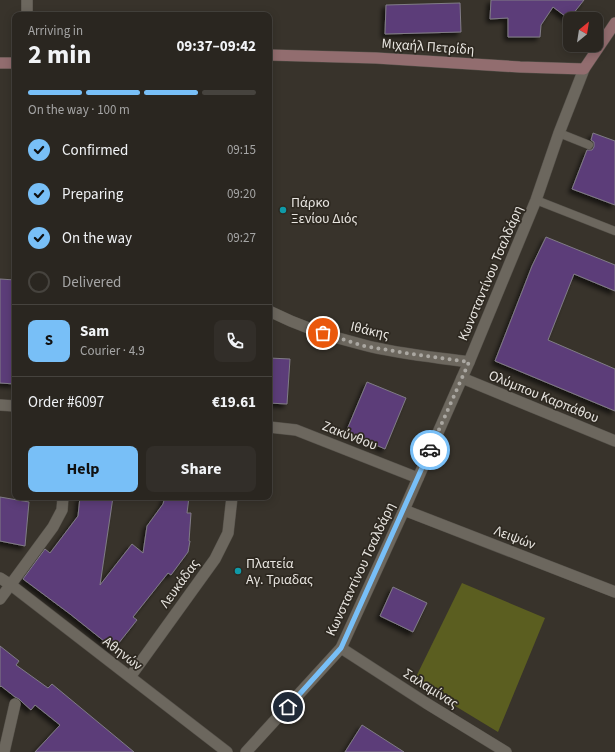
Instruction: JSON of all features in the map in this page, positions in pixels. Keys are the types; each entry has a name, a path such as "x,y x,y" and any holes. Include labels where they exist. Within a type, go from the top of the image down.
{"main road":[{"name":"Κωνσταντίνου Τσαλδάρη","path":"584,69 615,23"},
{"name":"Μιχαήλ Πετρίδη","path":"272,55 376,58 520,67 584,69"},
{"path":"0,63 12,63"}],"street":[{"path":"27,0 27,12"},
{"name":"Κωνσταντίνου Τσαλδάρη","path":"246,752 341,648 469,362 536,200 559,133 584,69"},
{"name":"Ιθάκης","path":"272,312 295,324 364,346 469,362"},
{"name":"Ολύμπου Καρπάθου","path":"462,378 615,441"},
{"path":"0,405 12,406"},
{"name":"Ζακύνθου","path":"272,427 296,430 418,478"},
{"path":"0,599 53,528 62,510 63,500"},
{"name":"Λευκάδας","path":"130,677 215,559 228,533 232,500"},
{"name":"Λειψών","path":"404,510 615,592"},
{"name":"Αθηνών","path":"0,578 227,752"},
{"name":"Σαλαμίνας","path":"341,648 426,703 506,752"},
{"path":"4,752 15,704"}],"lane":[{"path":"559,133 589,145"},
{"path":"536,200 615,231"}],"shaded area":[{"path":"462,583 545,618 498,732 414,681"}],"building":[{"path":"491,0 584,0 575,12 563,12 563,14 553,7 541,25 540,37 508,37 508,18 490,19"},
{"path":"460,3 461,32 385,34 386,5"},
{"path":"593,133 615,141 615,205 572,189 587,150 592,150 594,147 594,142 591,140"},
{"path":"546,237 615,265 615,291 574,274 548,340 615,369 615,411 495,361 532,266"},
{"path":"0,279 12,280 12,384 0,383"},
{"path":"272,358 290,359 287,404 272,403"},
{"path":"367,382 406,398 385,449 346,432"},
{"path":"0,497 29,502 25,546 0,541"},
{"path":"80,500 113,500 100,585 132,544 143,553 147,526 163,504 164,500 189,500 187,513 191,513 188,552 171,575 168,573 133,617 137,620 114,649 23,579 45,549 50,553 78,516"},
{"path":"393,587 427,603 413,632 380,616"},
{"path":"0,646 19,661 16,665 48,688 52,684 134,752 35,752 60,725 35,705 31,710 19,699 1,686 0,687"},
{"path":"362,725 404,752 345,752"}],"way so far":[{"path":"323,333 364,346 469,362 430,450"}],"place":[{"name":"Πάρκο Ξενίου Διός","path":"283,210"},
{"name":"Πλατεία Αγ. Τριαδας","path":"238,571"}],"route":[{"path":"288,707 341,648 430,450"}]}
